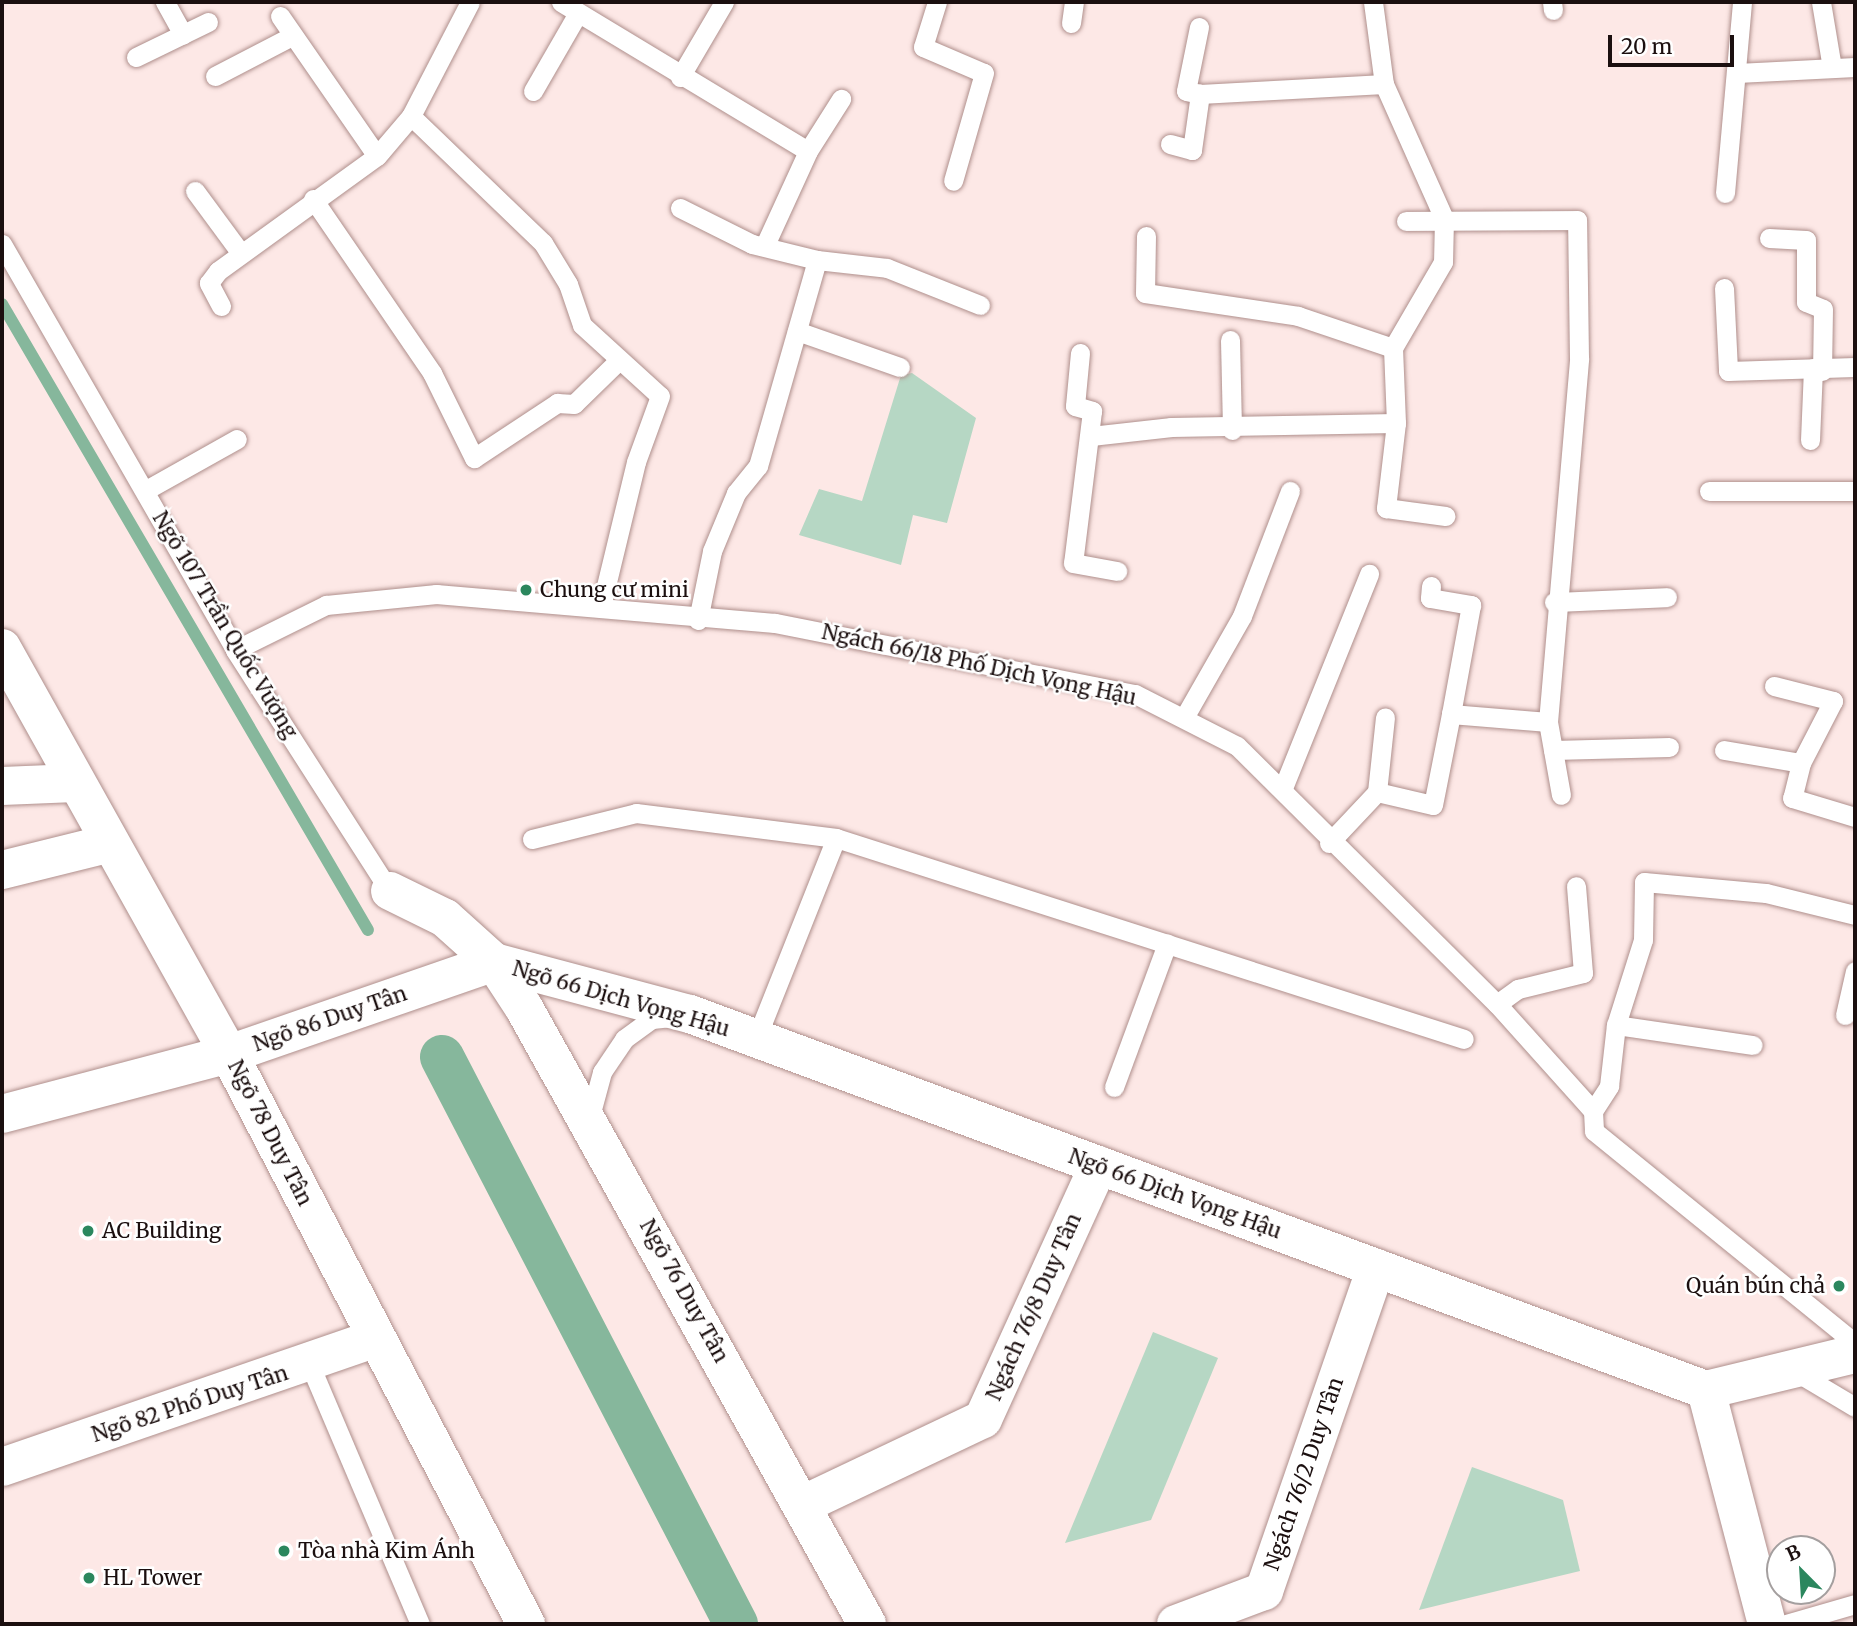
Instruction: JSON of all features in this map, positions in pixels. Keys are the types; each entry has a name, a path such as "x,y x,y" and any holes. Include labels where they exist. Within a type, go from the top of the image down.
{"street":[{"name":"Ngõ 78 Duy Tân","path":"2,648 107,844 229,1054 526,1624"},
{"path":"2,786 75,783"},
{"path":"2,870 107,844"},
{"name":"Ngõ 107 Trần Quốc Vượng","path":"390,891 445,918 494,962"},
{"name":"Ngõ 66 Dịch Vọng Hậu","path":"494,962 690,1014 1706,1390"},
{"name":"Ngõ 86 Duy Tân","path":"2,1114 229,1054 494,962"},
{"name":"Ngõ 76 Duy Tân","path":"494,962 589,1120 867,1624"},
{"name":"Ngách 76/8 Duy Tân","path":"802,1505 984,1419 1099,1165"},
{"name":"Ngách 76/2 Duy Tân","path":"1176,1624 1264,1591 1376,1268"},
{"name":"Ngõ 82 Phố Duy Tân","path":"2,1466 310,1365 376,1338"},
{"path":"1767,1624 1706,1390 1855,1354"}],"lane":[{"path":"166,2 183,34"},
{"path":"221,306 209,283 240,252 377,156 411,116 470,2"},
{"path":"680,77 724,2"},
{"path":"937,2 923,47 984,73 953,181"},
{"path":"1071,23 1074,2"},
{"path":"1373,2 1384,84 1444,219 1443,262 1393,348 1395,423 1386,508 1446,516"},
{"path":"1725,193 1742,2"},
{"path":"1821,2 1832,68"},
{"path":"533,91 569,7 680,77 808,151"},
{"path":"280,16 377,156"},
{"path":"136,57 208,22"},
{"path":"1199,27 1186,91 1200,94 1384,84"},
{"path":"215,76 292,36"},
{"path":"1737,73 1855,67"},
{"path":"1170,144 1192,150 1200,94"},
{"path":"765,245 808,151 841,99"},
{"path":"411,116 543,243 568,284 582,326 660,396 636,462 601,607"},
{"path":"195,191 240,252"},
{"path":"313,199 432,373 474,458 557,403 574,404 618,361"},
{"path":"680,208 765,245 817,260 887,268 981,305"},
{"path":"1406,221 1577,220 1579,358 1554,602 1548,722 1561,795"},
{"path":"1146,236 1145,293 1298,316 1393,348"},
{"path":"1769,238 1806,240 1806,302 1823,309 1810,440"},
{"name":"Ngõ 107 Trần Quốc Vượng","path":"2,244 146,490 235,650 390,891"},
{"path":"698,620 712,551 736,493 758,466 817,260"},
{"path":"1724,288 1728,371 1855,367"},
{"path":"797,331 900,367"},
{"path":"1230,340 1232,430"},
{"path":"1080,353 1075,405 1092,411 1091,436 1073,563 1117,571"},
{"path":"1091,436 1171,427 1232,430 1395,423"},
{"path":"146,490 237,439"},
{"path":"1185,716 1242,616 1290,491"},
{"path":"1709,491 1855,491"},
{"path":"1283,788 1369,574"},
{"path":"1377,792 1433,806 1471,605 1430,598 1431,586"},
{"name":"Ngách 66/18 Phố Dịch Vọng Hậu","path":"235,650 326,605 436,594 601,607 698,620 775,623 1135,694 1185,716 1237,746 1283,788 1329,843 1497,1004 1593,1111 1594,1131 1855,1343"},
{"path":"1554,602 1667,597"},
{"path":"1774,686 1833,701 1801,763 1792,798 1855,817"},
{"path":"1451,713 1548,722"},
{"path":"1329,843 1377,792 1385,717"},
{"path":"1553,750 1669,747"},
{"path":"1724,750 1801,763"},
{"path":"533,839 636,813 836,838 1464,1039"},
{"path":"756,1039 836,838"},
{"path":"1593,1111 1609,1086 1616,1025 1643,940 1644,882 1766,893 1855,915"},
{"path":"1497,1004 1518,989 1583,973 1576,886"},
{"path":"1114,1087 1167,944"},
{"path":"1845,1015 1855,971"},
{"path":"589,1120 602,1072 624,1039 652,1019 690,1014"},
{"path":"1616,1025 1754,1045"},
{"path":"310,1365 421,1624"},
{"path":"1789,1368 1855,1407"},
{"path":"1786,1624 1855,1604"}],"green space":[{"path":"912,373 976,418 947,523 913,515 901,565 799,535 819,489 862,501 901,375"},
{"path":"1153,1332 1218,1358 1151,1520 1065,1543"},
{"path":"1472,1467 1563,1500 1580,1571 1419,1610"}],"waterway":[{"path":"2,304 368,930"},
{"path":"442,1057 736,1624"}],"place":[{"name":"Chung cư mini","path":"526,590"},
{"name":"AC Building","path":"88,1231"},
{"name":"Quán bún chả","path":"1839,1286"},
{"name":"Tòa nhà Kim Ánh","path":"284,1551"},
{"name":"HL Tower","path":"89,1578"}]}
